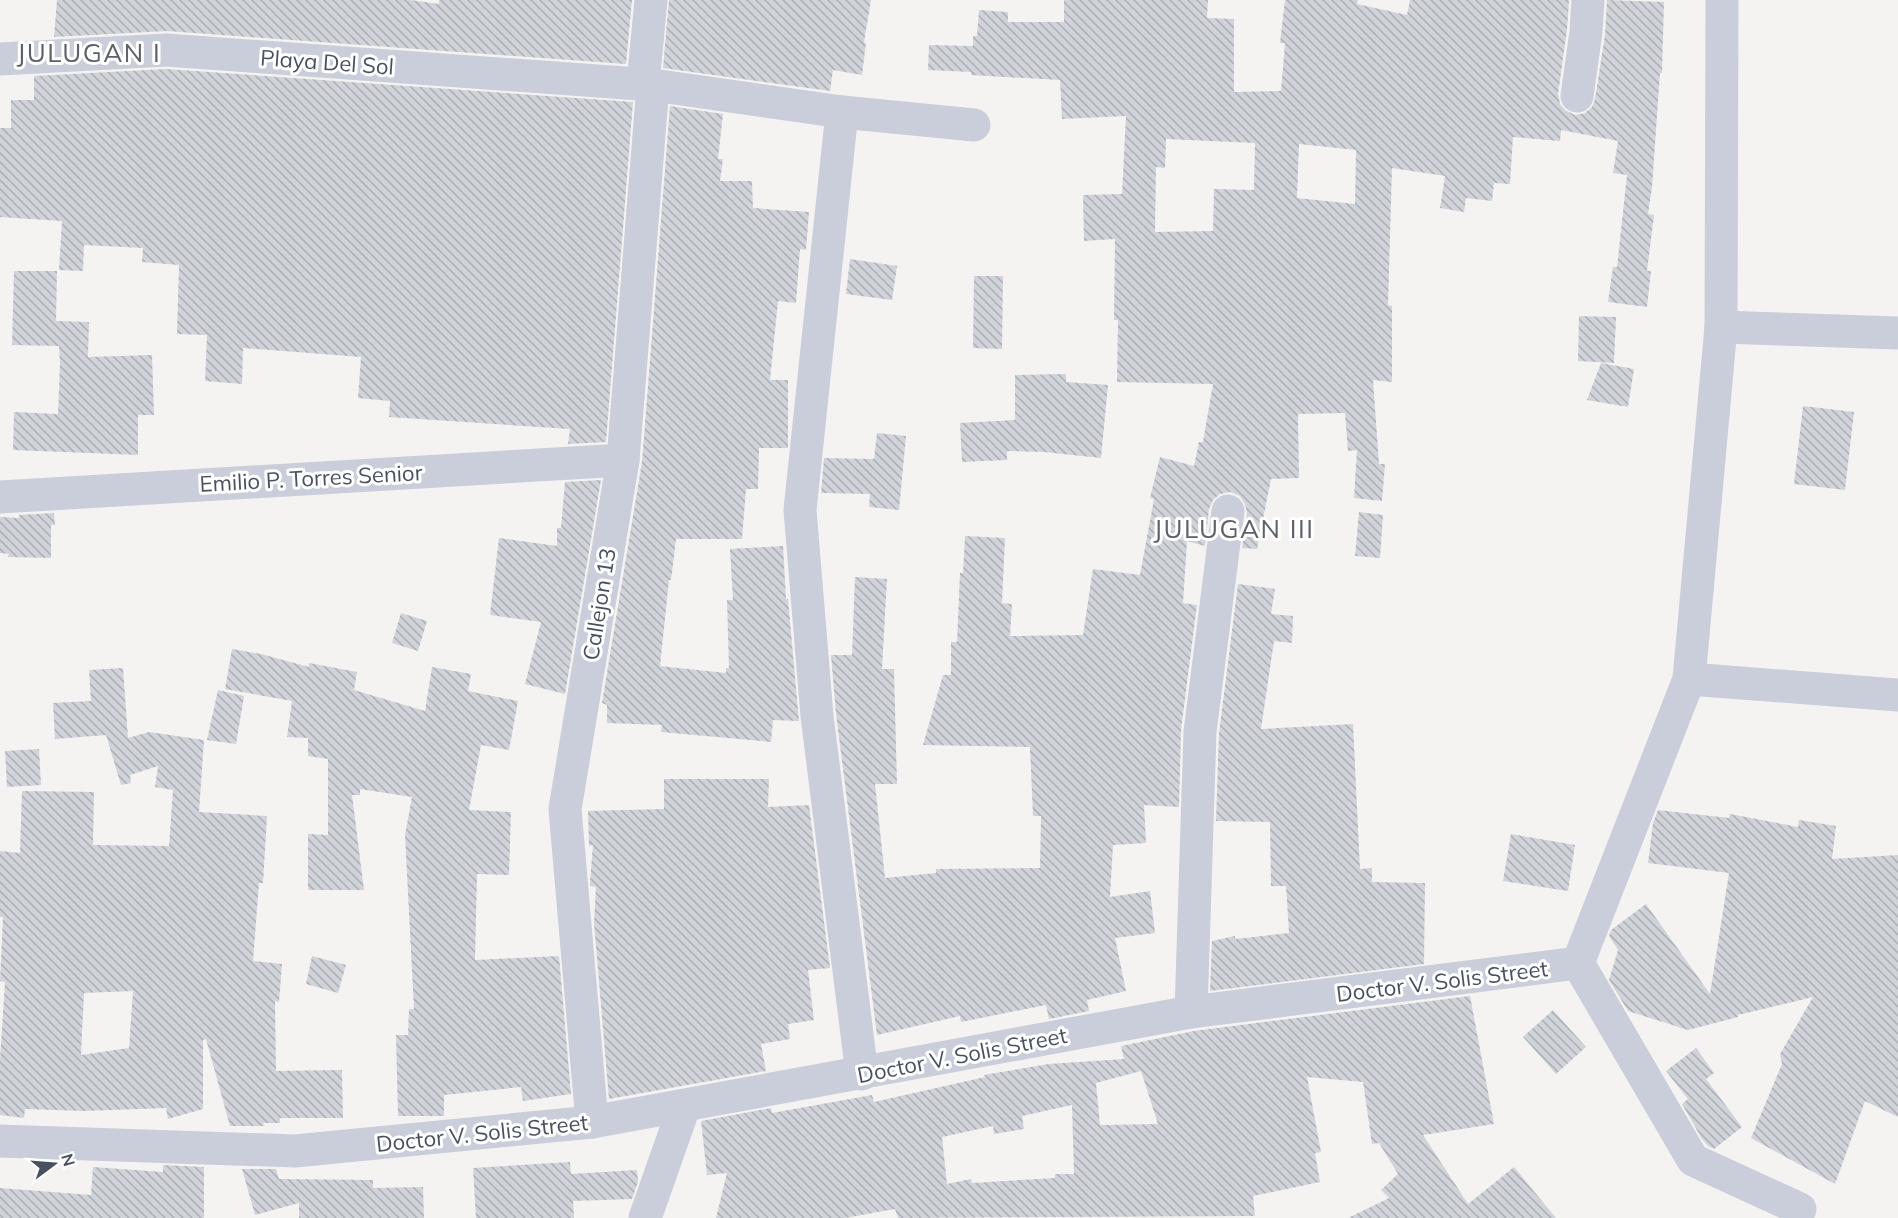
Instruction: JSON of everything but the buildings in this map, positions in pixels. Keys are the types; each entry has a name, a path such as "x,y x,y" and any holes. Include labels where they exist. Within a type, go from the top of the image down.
{"street":[{"name":"Callejon 13","path":"592,1122 565,809 622,460 648,85 651,0"},
{"path":"1577,96 1588,0"},
{"path":"1578,963 1689,679 1721,327 1722,0"},
{"name":"Playa Del Sol","path":"0,59 166,51 648,85 842,112 974,125"},
{"path":"842,112 800,510 817,716 862,1074"},
{"path":"1721,327 1898,333"},
{"name":"Emilio P. Torres Senior","path":"0,497 622,460"},
{"path":"1191,1012 1200,732 1228,511"},
{"path":"1689,679 1898,695"},
{"name":"Doctor V. Solis Street","path":"0,1141 295,1151 592,1122 684,1107 1191,1012 1578,963 1693,1160 1798,1214"},
{"path":"645,1218 684,1107"}],"district":[{"name":"JULUGAN I","path":"89,53"},
{"name":"JULUGAN III","path":"1234,529"}]}
